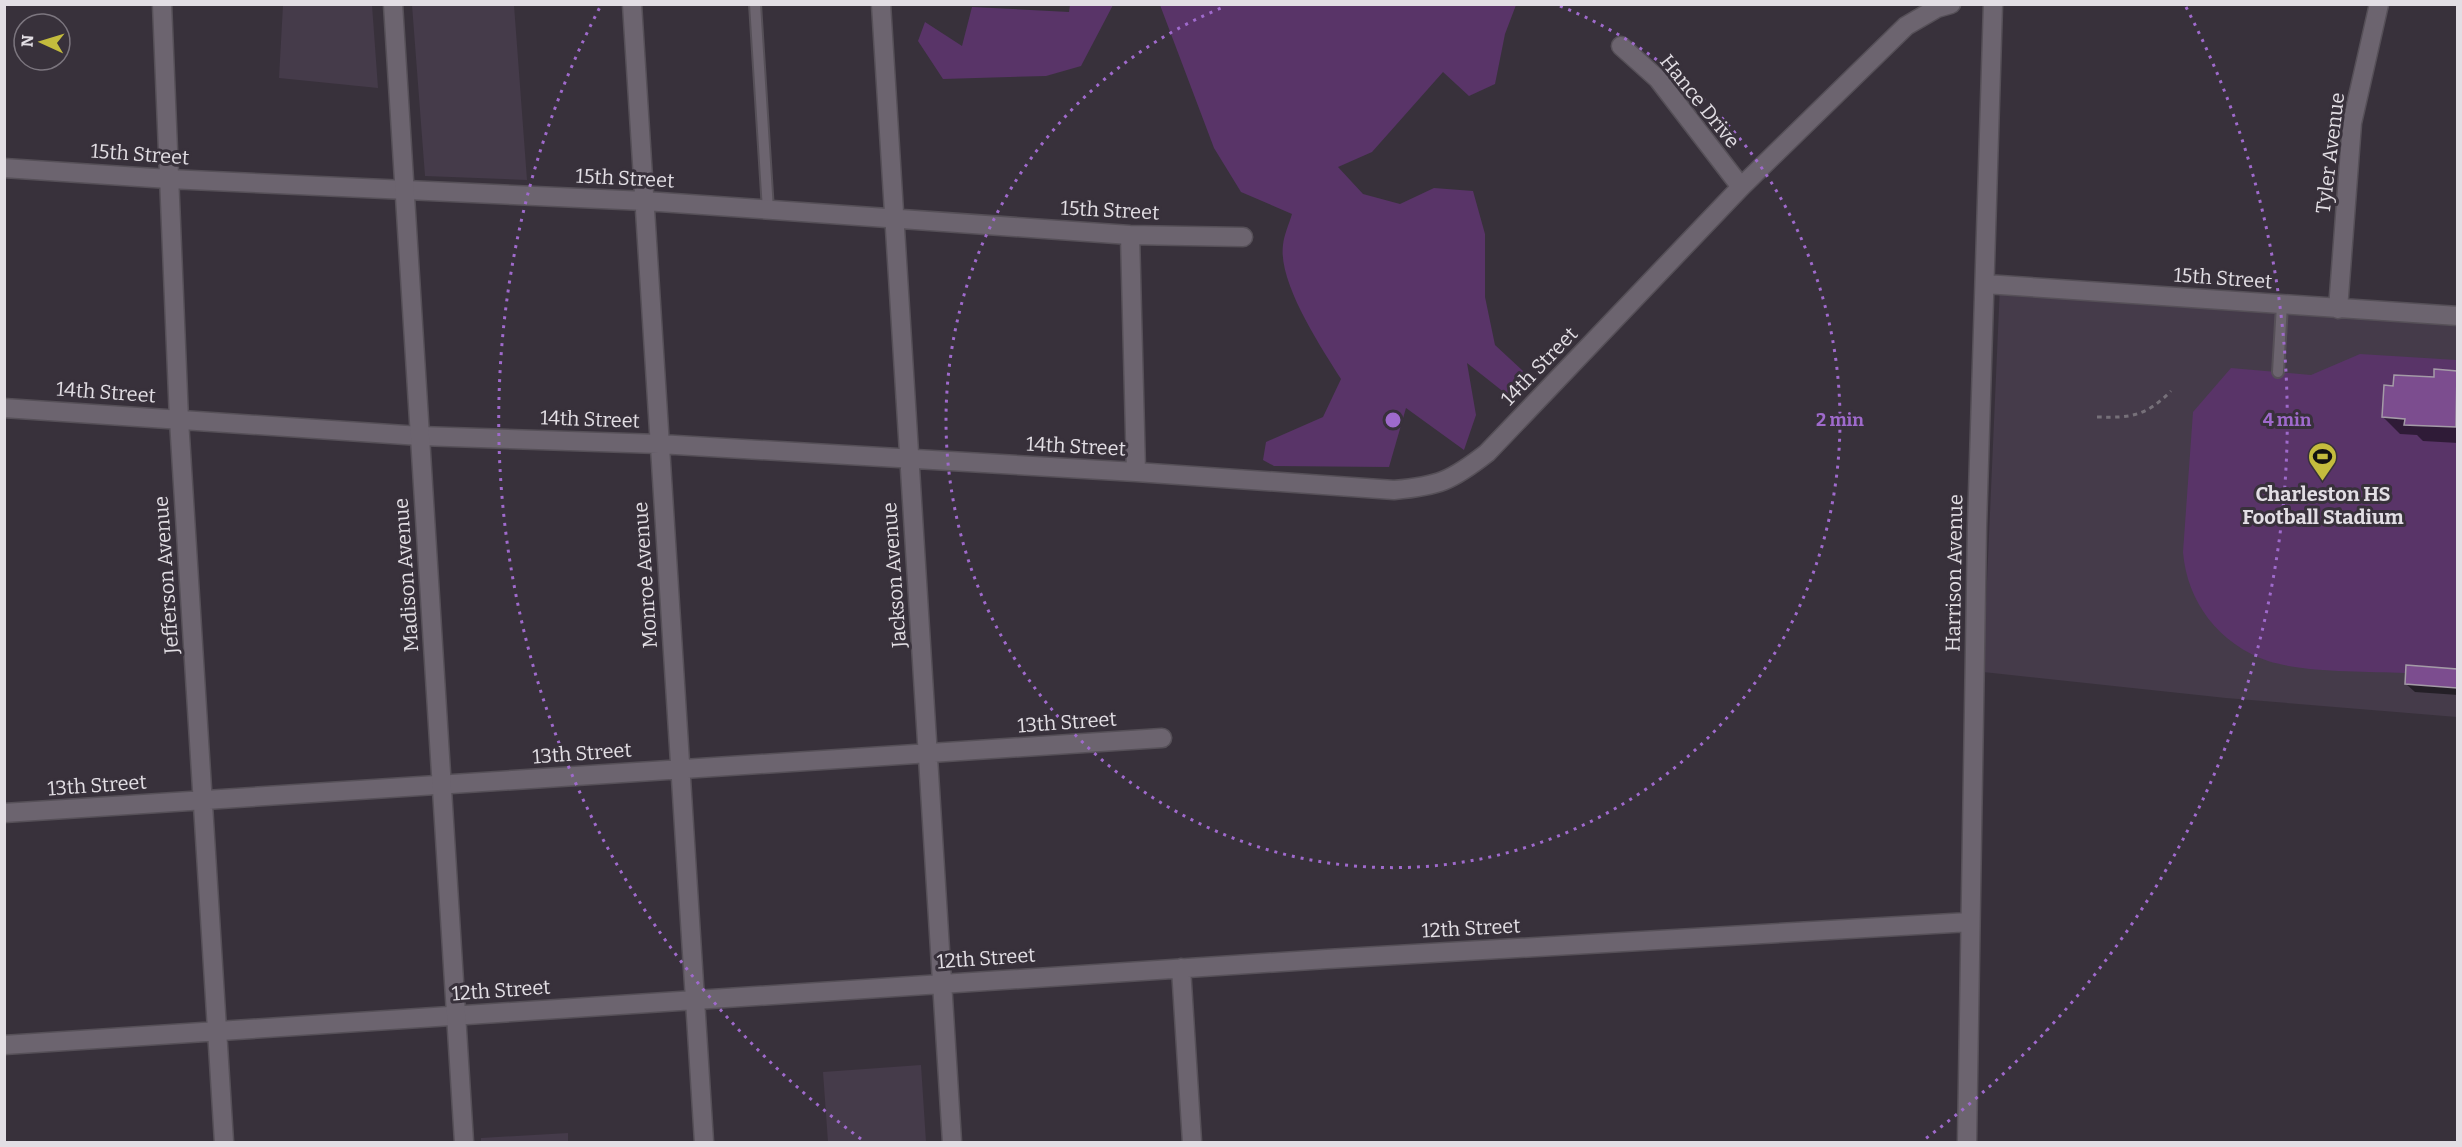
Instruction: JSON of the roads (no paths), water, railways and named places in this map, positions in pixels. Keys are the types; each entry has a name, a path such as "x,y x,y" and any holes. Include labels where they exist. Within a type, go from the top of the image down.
{"street":[{"name":"Jefferson Avenue","path":"162,4 179,420 224,1143"},
{"name":"Madison Avenue","path":"393,4 464,1143"},
{"name":"Monroe Avenue","path":"632,4 704,1143"},
{"name":"Jackson Avenue","path":"881,4 952,1143"},
{"name":"14th Street","path":"4,408 420,436 659,444 1136,472 1394,490 1430,486 1459,475 1487,453 1741,187 1906,26 1937,8 1951,4"},
{"name":"Harrison Avenue","path":"1966,1143 1977,526 1993,4"},
{"name":"Tyler Avenue","path":"2338,309 2352,123 2379,4"},
{"name":"Hance Drive","path":"1621,46 1658,79 1741,187"},
{"name":"15th Street","path":"4,168 169,179 645,201 1130,235 1243,237"},
{"path":"1130,235 1136,472"},
{"name":"15th Street","path":"1985,284 2457,316"},
{"name":"13th Street","path":"4,813 1162,738"},
{"name":"12th Street","path":"4,1045 1181,968 1970,922"},
{"path":"1181,968 1192,1143"}],"lane":[{"path":"755,4 768,210"},
{"path":"2278,372 2282,305"}],"place":[{"name":"Charleston HS Football Stadium","path":"2323,482"}]}
